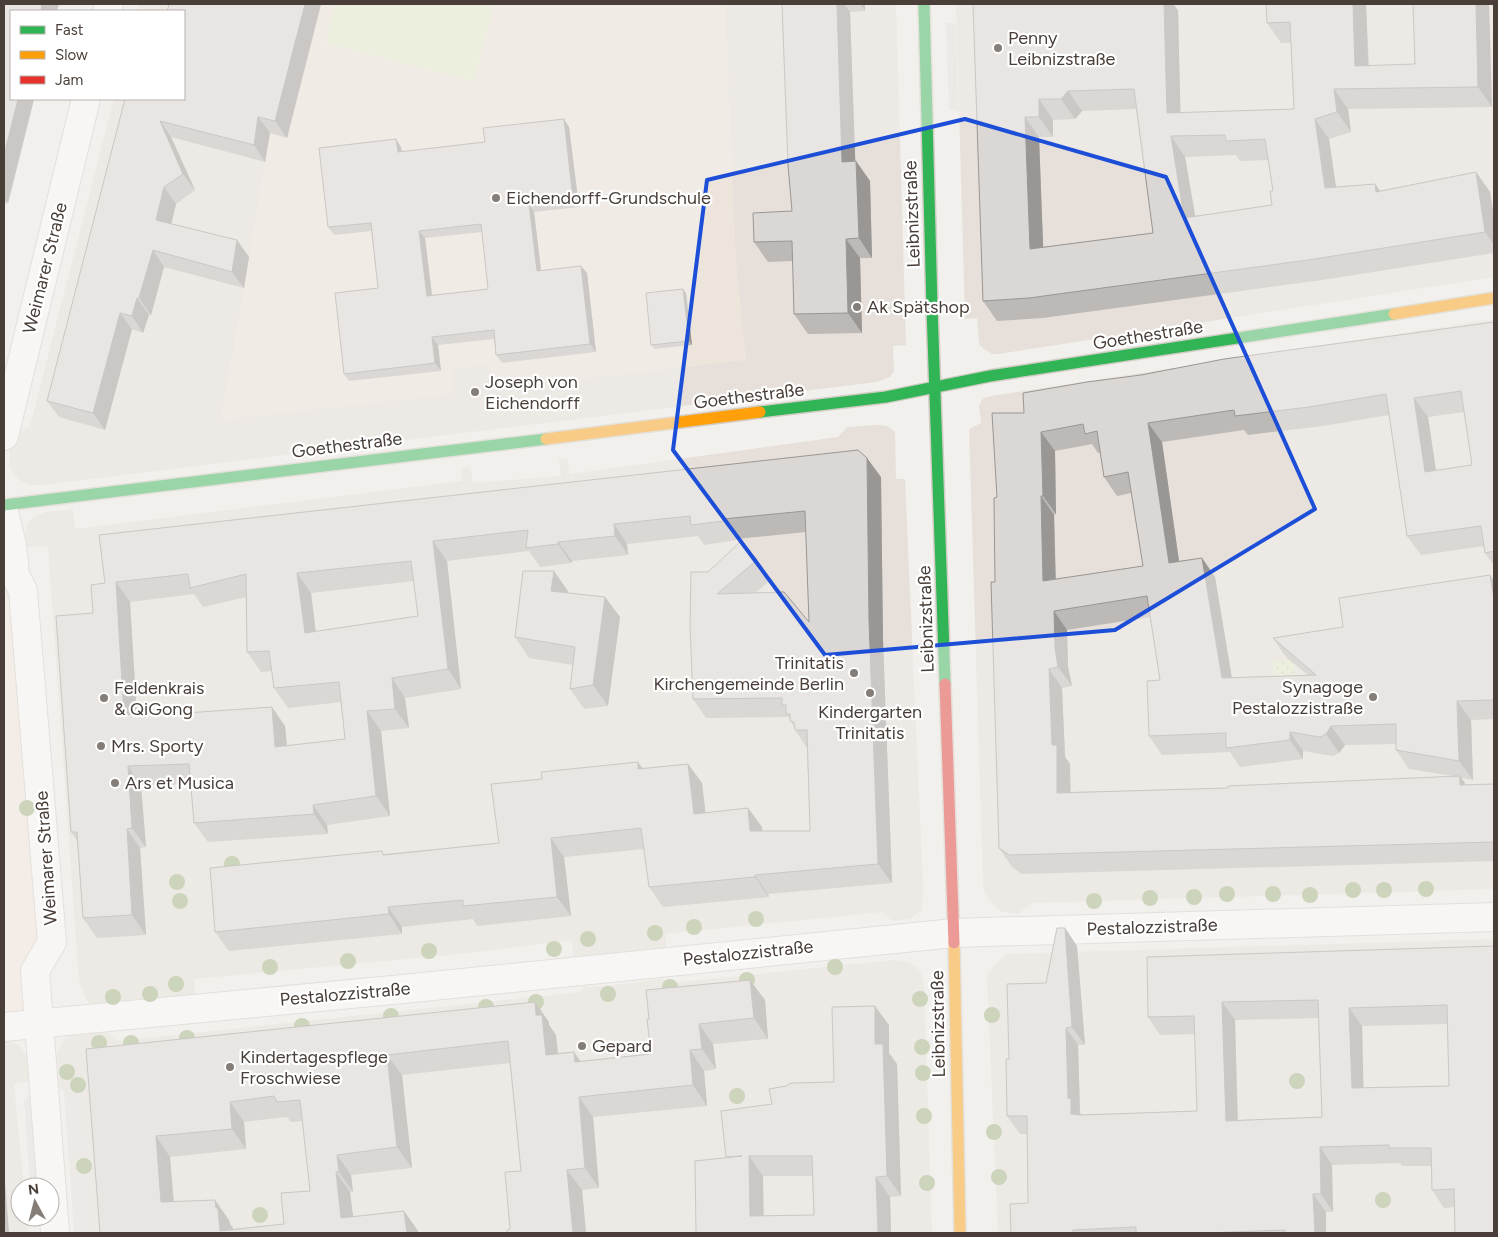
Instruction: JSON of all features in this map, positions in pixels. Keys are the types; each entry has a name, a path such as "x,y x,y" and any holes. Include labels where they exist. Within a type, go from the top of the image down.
{"street":[{"name":"Leibnizstraße","path":"924,4 954,933 960,1233"},
{"name":"Weimarer Straße","path":"4,436 86,100"},
{"name":"Goethestraße","path":"4,505 886,397 1003,374 1494,298"},
{"name":"Weimarer Straße","path":"4,512 12,545 15,575 23,592 52,942 35,972 55,1233"},
{"name":"Pestalozzistraße","path":"4,1027 954,933 1494,916"}],"highlighted area":[{"path":"965,119 1166,177 1315,509 1115,630 825,655 673,450 707,180"}],"shaded area":[{"path":"139,4 896,4 906,345 893,346 894,371 890,377 877,382 43,485 31,485 21,481 9,465 11,437 30,426 114,100 185,100 185,10 137,10"},
{"name":"Eichendorff-Grundschule","path":"166,4 725,4 736,262 746,360 494,389 491,364 451,369 453,394 221,420 270,134 145,100 185,100 185,10 164,10"},
{"path":"956,4 1494,4 1494,277 998,354 985,350 979,342 977,318 965,319"},
{"path":"946,23 956,23 958,110 949,110"},
{"path":"1494,319 1494,889 1032,903 1018,914 1003,912 997,908 988,899 984,891 983,882 969,429 981,423 979,406 981,401 991,396"},
{"path":"887,426 895,432 896,479 905,479 923,886 922,910 910,919 892,921 882,912 666,934 666,952 585,962 573,957 572,940 470,953 194,979 195,997 93,1010 84,995 79,980 48,546 27,547 26,532 28,522 35,516 46,512 73,509 75,529 462,481 461,468 470,467 473,483 561,476 559,459 567,459 570,474 838,437 847,427"},
{"path":"4,531 45,1034 4,1039"},
{"path":"1494,939 1494,1233 998,1233 987,975 995,964 1007,954"},
{"path":"895,960 908,962 915,966 920,971 924,983 932,1233 95,1233 90,1172 74,1173 70,1170 69,1161 89,1157 84,1089 64,1091 59,1086 57,1054 62,1042 73,1032 102,1027 118,1041 581,992 583,987 662,979 667,980 669,983"},
{"path":"4,1041 18,1044 27,1056 30,1081 14,1084 23,1177 10,1177 10,1227 28,1227 29,1233 4,1233"},
{"path":"84,1089 89,1158 72,1159 69,1161 64,1091"},
{"path":"34,1091 40,1177 29,1177 24,1101"},
{"path":"70,1170 74,1173 90,1171 95,1233 74,1233"}],"green space":[{"path":"336,4 494,4 474,81 325,43"},
{"path":"1273,660 1294,660 1295,757 1277,758"}],"building":[{"path":"4,4 42,4 41,10 10,10 10,100 18,100 4,155"},
{"path":"169,4 305,4 275,121 258,117 254,145 160,121 183,174 164,187 156,220 237,240 232,272 153,250 132,316 120,313 93,413 47,401 125,100 185,100 185,10 167,10"},
{"path":"782,4 837,4 842,162 856,161 859,238 846,239 848,313 794,314 792,241 754,242 753,213 792,211 788,165"},
{"path":"973,4 1164,4 1167,113 1294,109 1290,22 1267,23 1266,4 1353,4 1355,66 1415,64 1413,4 1476,4 1478,87 1334,89 1337,112 1315,119 1325,188 1375,184 1376,192 1476,172 1485,232 1308,260 1029,298 983,301","holes":["1134,89 1153,233 1030,249 1025,117 1039,117 1039,99 1061,99 1068,91","1225,135 1226,141 1265,139 1273,191 1270,191 1272,205 1184,218 1171,136"]},
{"path":"564,119 573,199 529,204 537,271 581,266 590,344 496,355 494,330 432,337 435,363 344,374 335,293 378,288 371,223 328,227 319,148 396,139 398,152 485,142 483,128","holes":["481,224 488,289 427,296 419,231"]},
{"path":"683,289 689,341 651,345 646,293"},
{"path":"1494,322 1494,551 1485,553 1481,526 1407,536 1386,394 1309,407 1235,416 1234,410 1148,423 1169,563 1202,558 1222,678 1316,675 1273,638 1343,627 1339,598 1490,575 1494,599 1494,700 1457,701 1459,761 1396,750 1396,724 1331,726 1326,734 1320,737 1290,732 1290,740 1226,748 1226,733 1149,736 1147,681 1160,680 1147,596 1054,611 1055,648 1058,667 1049,669 1052,745 1057,745 1057,793 1228,788 1228,786 1460,776 1460,785 1494,784 1494,842 1009,855 999,848 991,582 995,582 994,498 997,497 992,413 1024,413 1023,393 1141,375 1224,359","holes":["1461,391 1472,465 1425,472 1414,398","1083,424 1085,434 1097,431 1104,477 1128,472 1143,566 1043,581 1041,432"]},
{"path":"858,450 867,458 869,621 878,864 649,887 641,828 551,838 557,897 463,906 463,900 388,907 389,914 215,932 210,868 382,851 383,855 499,843 491,784 542,779 541,772 638,762 638,769 688,764 694,814 748,808 750,831 810,831 807,730 795,730 794,722 790,721 790,714 786,714 786,705 782,705 782,698 693,699 690,626 691,572 708,572 741,541 757,560 717,594 784,592 809,622 805,511 723,519 724,521 691,525 690,516 614,524 615,536 558,542 558,544 526,548 528,530 433,541 448,669 392,678 395,709 367,711 376,796 313,805 314,814 194,823 189,764 128,766 132,828 127,829 132,915 83,918 77,832 71,832 56,616 93,613 91,585 105,583 99,535","holes":["411,561 418,616 305,633 297,573","188,574 190,588 246,574 247,652 269,651 274,688 339,682 345,739 275,747 272,707 124,715 116,582"]},
{"path":"523,571 554,571 551,591 605,597 593,685 570,689 575,647 515,637"},
{"path":"1057,928 1065,928 1072,1027 1066,1028 1068,1098 1071,1099 1071,1114 1197,1111 1194,1016 1148,1017 1147,957 1494,946 1494,1233 1455,1233 1454,1189 1432,1190 1431,1148 1389,1148 1389,1145 1320,1147 1321,1194 1313,1194 1315,1233 1285,1233 1285,1230 1136,1233 1136,1227 1073,1230 1073,1233 1011,1233 1010,1204 1028,1203 1027,1116 1007,1116 1006,1059 1009,1059 1007,984 1046,983","holes":["1318,1000 1322,1117 1226,1121 1222,1002","1447,1005 1449,1086 1352,1088 1349,1008"]},
{"path":"750,980 754,1018 699,1024 702,1049 690,1050 693,1085 579,1097 585,1168 567,1170 573,1233 507,1233 507,1230 510,1229 505,1172 521,1171 508,1041 387,1055 397,1147 337,1155 339,1172 336,1172 341,1218 404,1211 407,1233 100,1233 86,1049 535,1002 536,1015 542,1015 546,1055 574,1052 575,1062 651,1054 646,990","holes":["274,1096 277,1102 300,1100 310,1191 281,1193 284,1224 220,1231 218,1208 216,1208 215,1200 161,1202 156,1136 232,1129 230,1102"]},
{"path":"875,1006 875,1044 883,1044 887,1176 876,1177 878,1233 696,1233 695,1161 742,1156 726,1157 721,1111 772,1104 769,1089 786,1086 791,1083 834,1082 832,1007","holes":["749,1156 812,1156 814,1215 750,1216"]}],"traffic: fast":[{"path":"924,4 945,684"},
{"path":"760,412 886,397 990,376 1394,314"},
{"path":"4,505 546,439"}],"traffic: slow":[{"path":"1394,314 1494,298"},
{"path":"546,439 760,412"},
{"path":"954,943 960,1233"}],"traffic: jam":[{"path":"945,684 954,943"}],"place":[{"name":"Penny Leibnizstraße","path":"998,48"},
{"name":"Eichendorff-Grundschule","path":"496,198"},
{"name":"Ak Spätshop","path":"857,307"},
{"name":"Joseph von Eichendorff","path":"475,392"},
{"name":"Trinitatis Kirchengemeinde Berlin","path":"854,673"},
{"name":"Kindergarten Trinitatis","path":"870,693"},
{"name":"Synagoge Pestalozzistraße","path":"1373,697"},
{"name":"Feldenkrais & QiGong","path":"104,698"},
{"name":"Mrs. Sporty","path":"101,746"},
{"name":"Ars et Musica","path":"115,783"},
{"name":"Gepard","path":"582,1046"},
{"name":"Kindertagespflege Froschwiese","path":"230,1067"}]}
